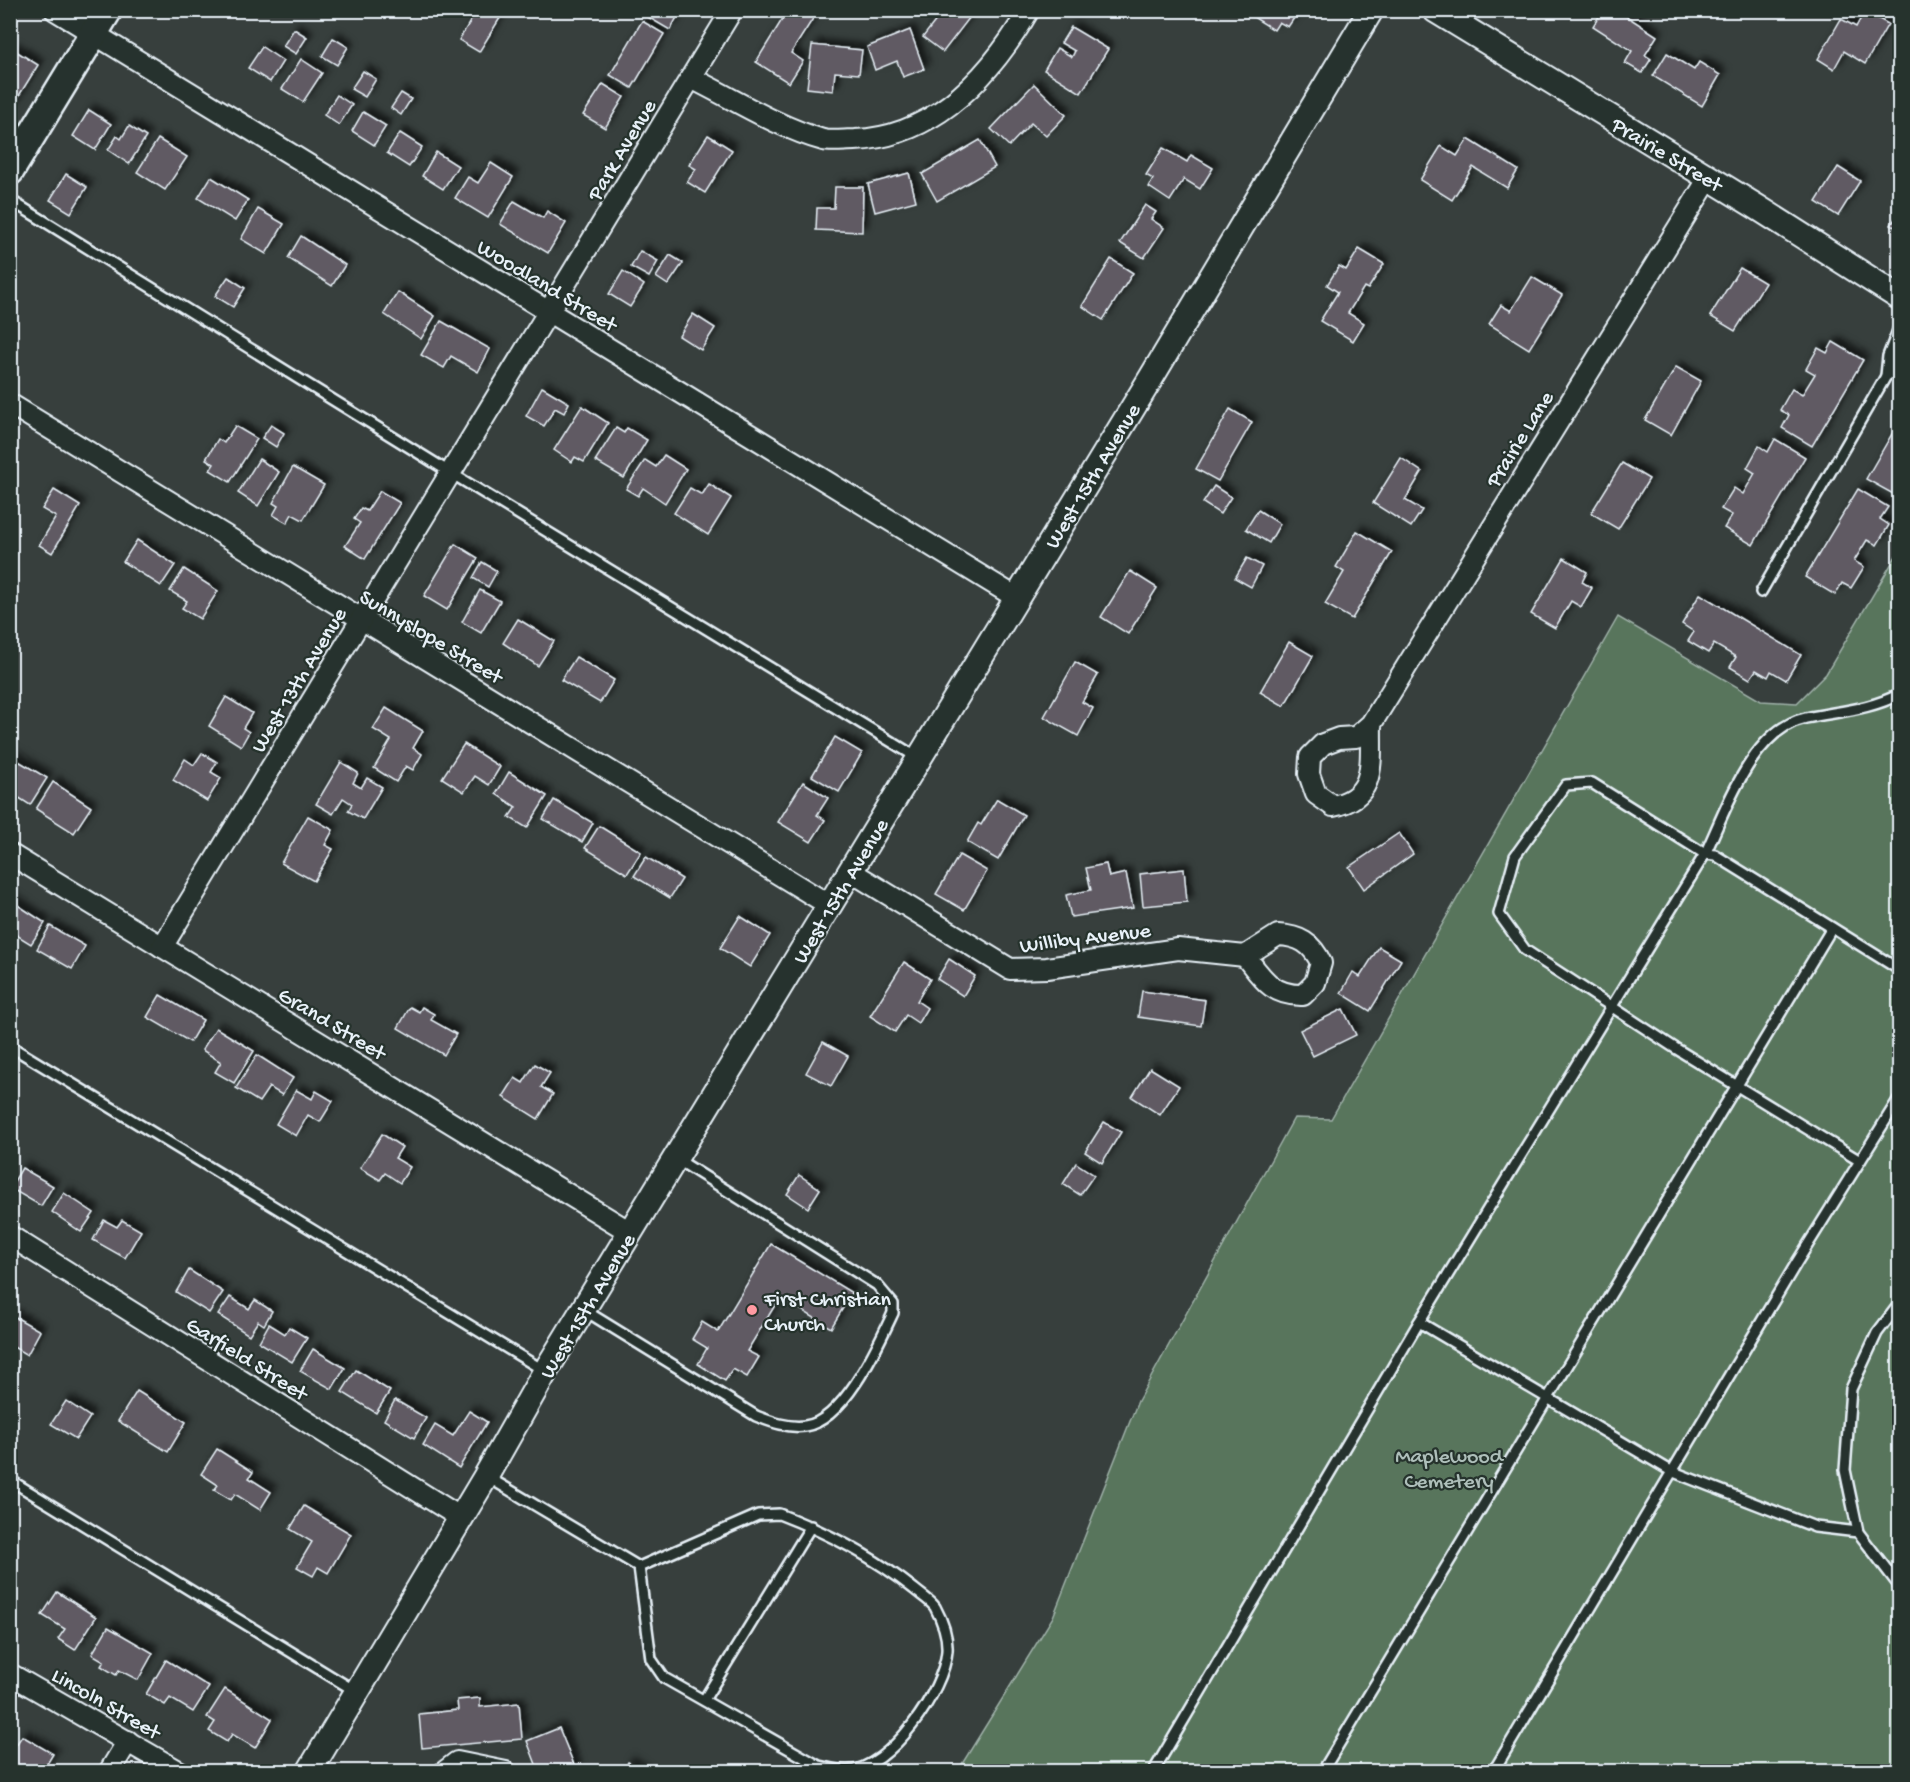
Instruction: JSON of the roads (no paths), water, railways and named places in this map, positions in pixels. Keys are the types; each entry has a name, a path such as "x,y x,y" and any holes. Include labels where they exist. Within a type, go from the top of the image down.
{"main road":[{"path":"10,171 108,10"}],"street":[{"name":"Woodland Street","path":"55,10 1017,598"},
{"name":"Park Avenue","path":"548,313 732,10"},
{"path":"691,78 783,124 825,140 874,139 911,128 951,105 983,77 1029,10"},
{"name":"West 15th Avenue","path":"309,1772 630,1232 1017,598 1371,10"},
{"name":"Prairie Street","path":"1435,10 1899,298"},
{"name":"Prairie Lane","path":"1371,724 1709,178"},
{"name":"West 13th Avenue","path":"162,946 548,313"},
{"name":"Sunnyslope Street","path":"10,404 830,905"},
{"name":"Grand Street","path":"10,854 630,1232"},
{"name":"Williby Avenue","path":"850,871 1010,969 1047,968 1178,949 1245,956"},
{"name":"Garfield Street","path":"10,1236 461,1518"},
{"name":"Lincoln Street","path":"10,1674 180,1772"},
{"path":"109,1772 128,1741"},
{"path":"444,1772 457,1762 507,1772"}],"lane":[{"path":"10,200 451,473 919,758"},
{"path":"1761,592 1886,376 1888,356 1899,325"},
{"path":"1886,376 1899,369"},
{"path":"1153,1772 1419,1322 1705,854 1742,774 1777,732 1804,718 1860,710 1899,694"},
{"path":"1860,1161 1736,1086 1525,950 1499,914 1515,856 1566,786 1592,783 1705,854 1715,855 1899,970"},
{"path":"1322,1772 1832,928"},
{"path":"10,1046 546,1372"},
{"path":"1493,1772 1671,1471 1899,1097"},
{"path":"584,1309 756,1416 785,1426 807,1426 828,1415 863,1375 893,1313 893,1304 877,1285 675,1158"},
{"path":"1899,1303 1877,1333 1851,1389 1845,1470 1858,1532 1899,1587"},
{"path":"1419,1322 1671,1471 1815,1527 1858,1532"},
{"path":"486,1476 639,1567"},
{"path":"10,1480 357,1693"},
{"path":"779,1514 811,1526 891,1570 933,1605 944,1624 947,1651 936,1689 902,1739 869,1764 848,1771 819,1766 664,1678 651,1659 639,1567 758,1515 779,1514"},
{"path":"704,1700 811,1526"},
{"path":"1888,1573 1899,1574"}],"place":[{"name":"First Christian Church","path":"752,1310"}],"park label":[{"name":"Maplewood Cemetery","path":"1449,1466"}]}
